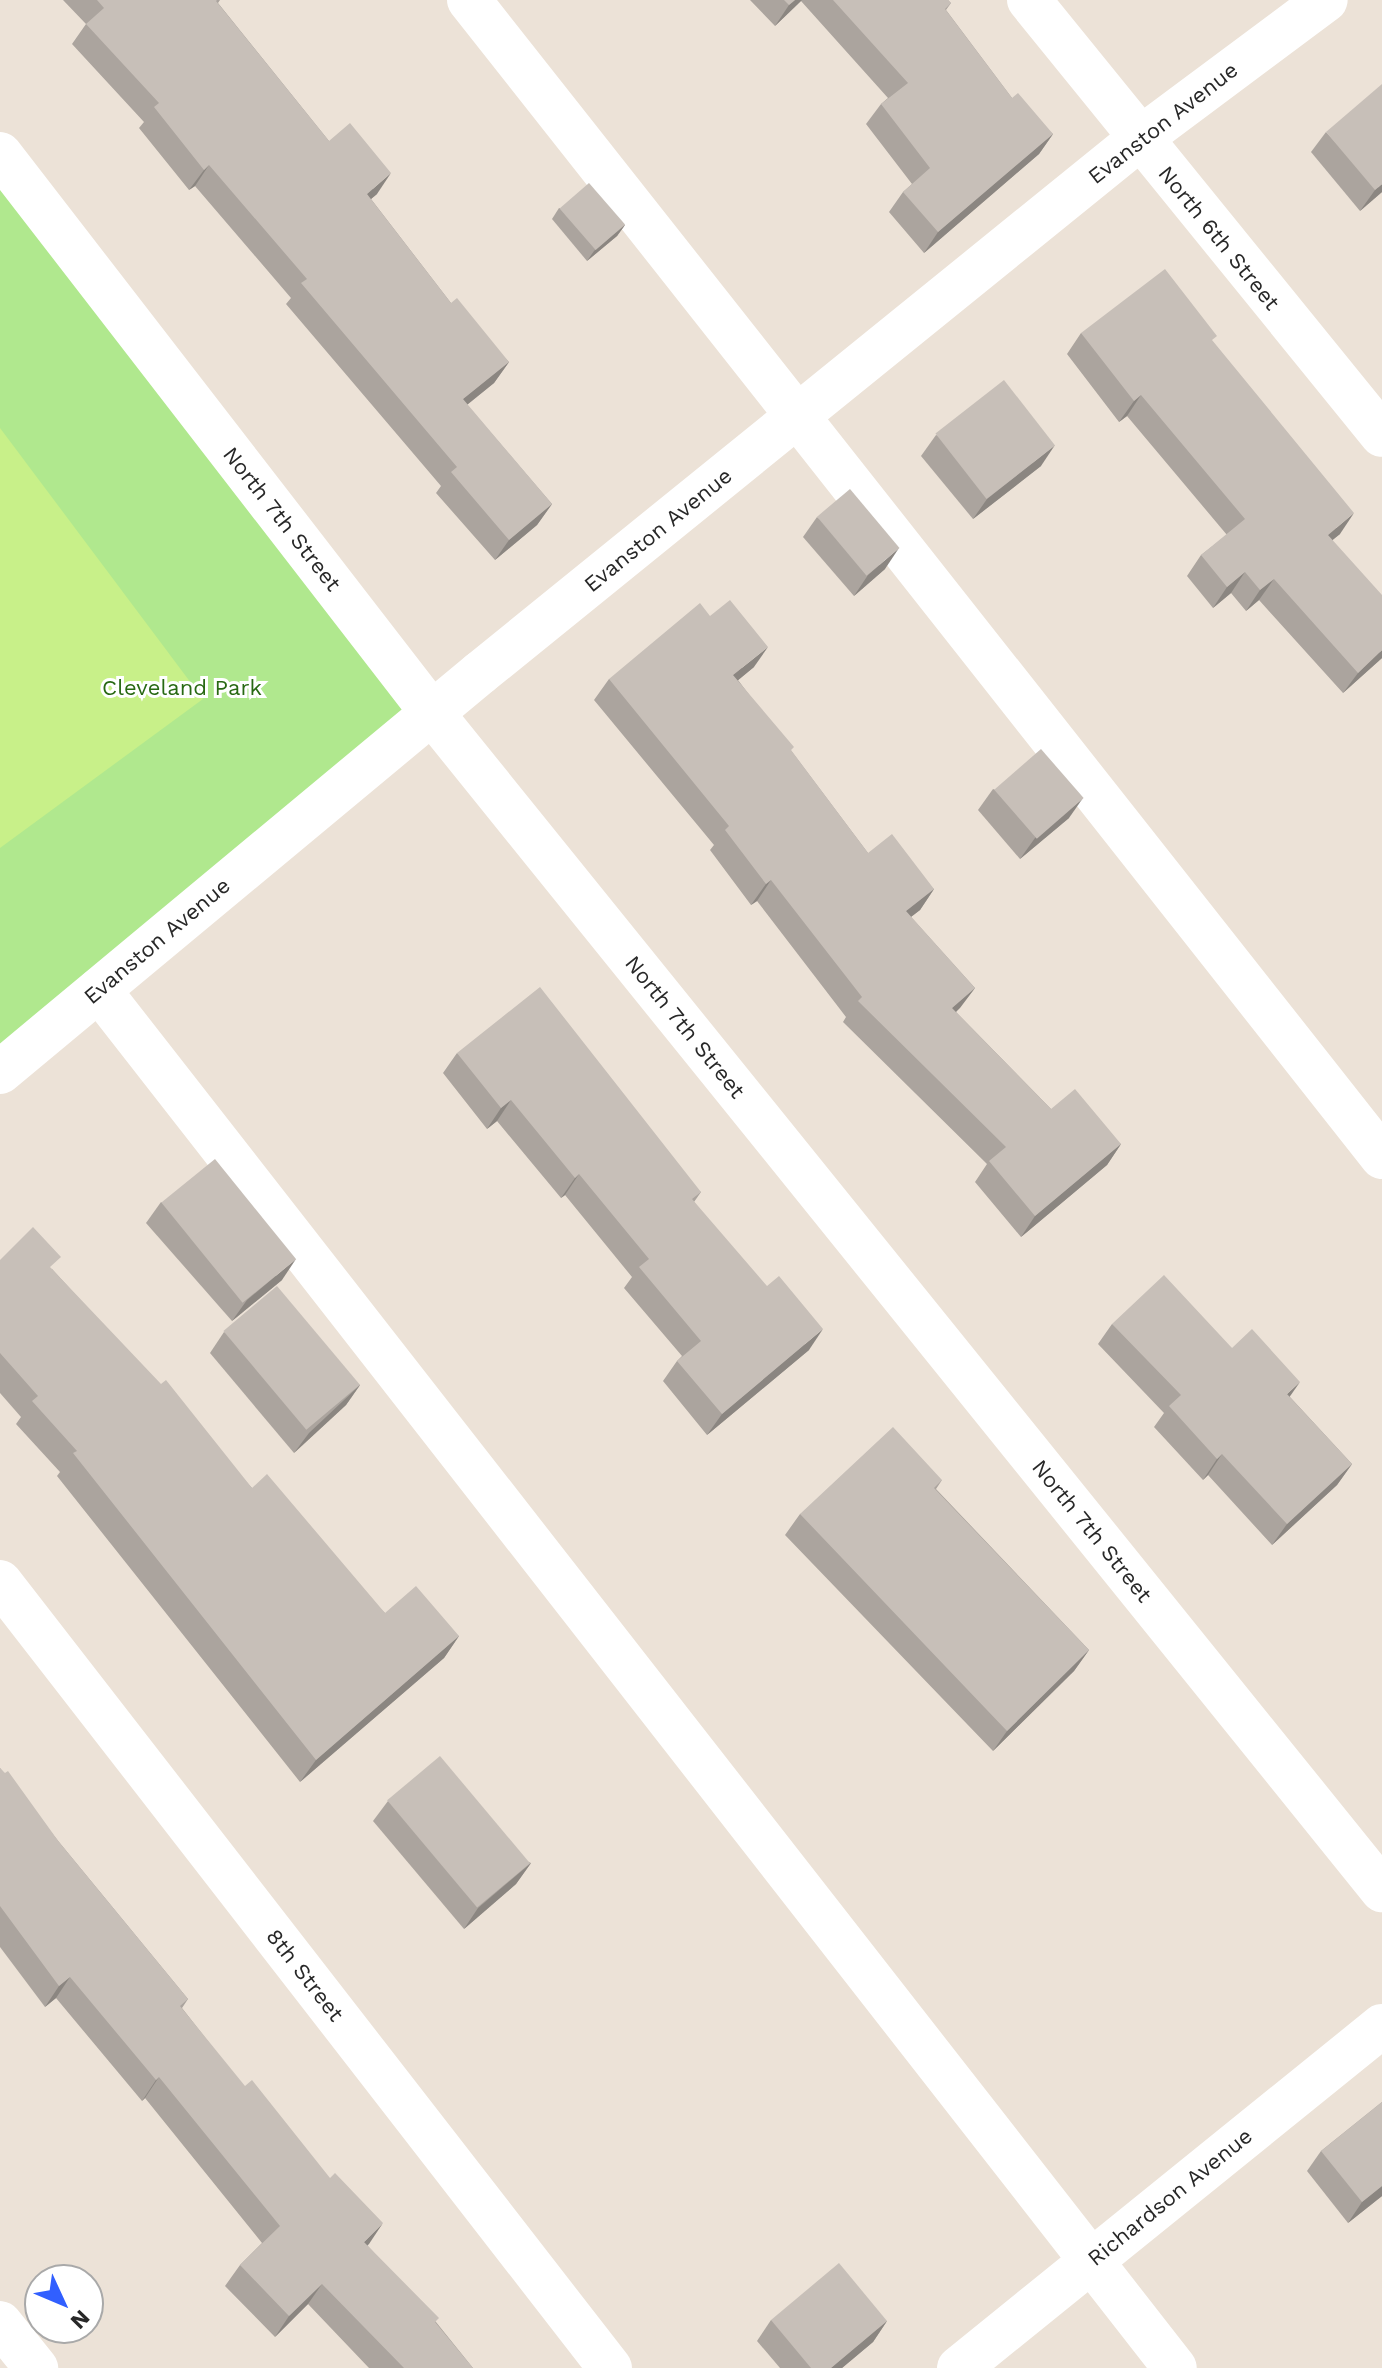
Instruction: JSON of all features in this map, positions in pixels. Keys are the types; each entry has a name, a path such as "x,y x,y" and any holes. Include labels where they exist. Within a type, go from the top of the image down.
{"street":[{"path":"469,0 1382,1157"},
{"name":"North 6th Street","path":"1029,0 1138,140 1382,435"},
{"name":"Evanston Avenue","path":"0,1072 432,713 1138,140 1326,0"},
{"name":"North 7th Street","path":"0,154 432,713 1382,1890"},
{"path":"99,990 1175,2368"},
{"name":"8th Street","path":"0,1582 610,2368"},
{"name":"Richardson Avenue","path":"959,2368 1382,2026"},
{"path":"0,2323 36,2368"}],"green space":[{"name":"Cleveland Park","path":"0,154 432,713 0,1082"},
{"path":"0,428 203,699 0,848"}],"building":[{"path":"97,0 217,0 329,141 350,123 391,173 367,194 451,303 457,298 509,362 463,399 552,504 509,540 451,472 457,467 301,283 307,279 209,165 204,170 154,107 159,103 86,24 104,8"},
{"path":"833,0 948,0 951,3 945,9 1012,98 1018,93 1053,134 938,232 903,192 930,168 881,104 908,83"},
{"path":"1382,84 1382,184 1375,190 1326,132"},
{"path":"589,183 625,225 596,250 560,209"},
{"path":"1165,269 1217,336 1212,340 1354,513 1328,535 1382,595 1382,650 1358,673 1274,579 1260,590 1245,572 1227,587 1201,555 1245,519 1141,395 1134,401 1081,333"},
{"path":"1004,380 1055,445 987,499 935,434"},
{"path":"850,489 899,548 867,576 817,517"},
{"path":"730,600 768,647 733,675 794,747 791,750 868,853 892,834 934,889 906,911 975,988 952,1008 1051,1109 1075,1089 1121,1144 1035,1216 989,1161 1006,1147 858,1001 862,997 771,880 766,884 725,830 729,826 609,679 700,603 710,616"},
{"path":"1041,749 1084,798 1037,839 994,790"},
{"path":"540,987 701,1192 692,1199 767,1286 779,1276 823,1329 722,1414 677,1361 701,1341 639,1267 649,1259 579,1174 575,1178 511,1100 501,1108 457,1053"},
{"path":"215,1159 296,1259 243,1303 161,1202"},
{"path":"33,1227 61,1257 50,1267 161,1384 166,1380 252,1488 267,1474 385,1613 416,1586 459,1636 316,1760 73,1453 77,1451 32,1401 38,1396 0,1353 0,1260"},
{"path":"1164,1275 1232,1348 1252,1329 1300,1382 1287,1394 1352,1464 1287,1524 1222,1454 1217,1459 1169,1406 1181,1395 1112,1324"},
{"path":"277,1286 360,1385 306,1430 223,1331"},
{"path":"893,1427 942,1480 934,1488 1089,1650 1007,1731 800,1514"},
{"path":"440,1756 530,1863 477,1908 387,1800"},
{"path":"0,1768 5,1773 8,1771 59,1842 188,1999 180,2006 245,2086 252,2080 330,2178 335,2173 383,2223 364,2242 439,2318 435,2322 473,2368 404,2368 322,2284 289,2316 240,2265 280,2226 159,2077 156,2080 70,1977 59,1986 0,1906"},
{"path":"1382,2102 1382,2186 1362,2202 1321,2151"},
{"path":"839,2263 887,2321 831,2368 811,2368 771,2320"}]}
